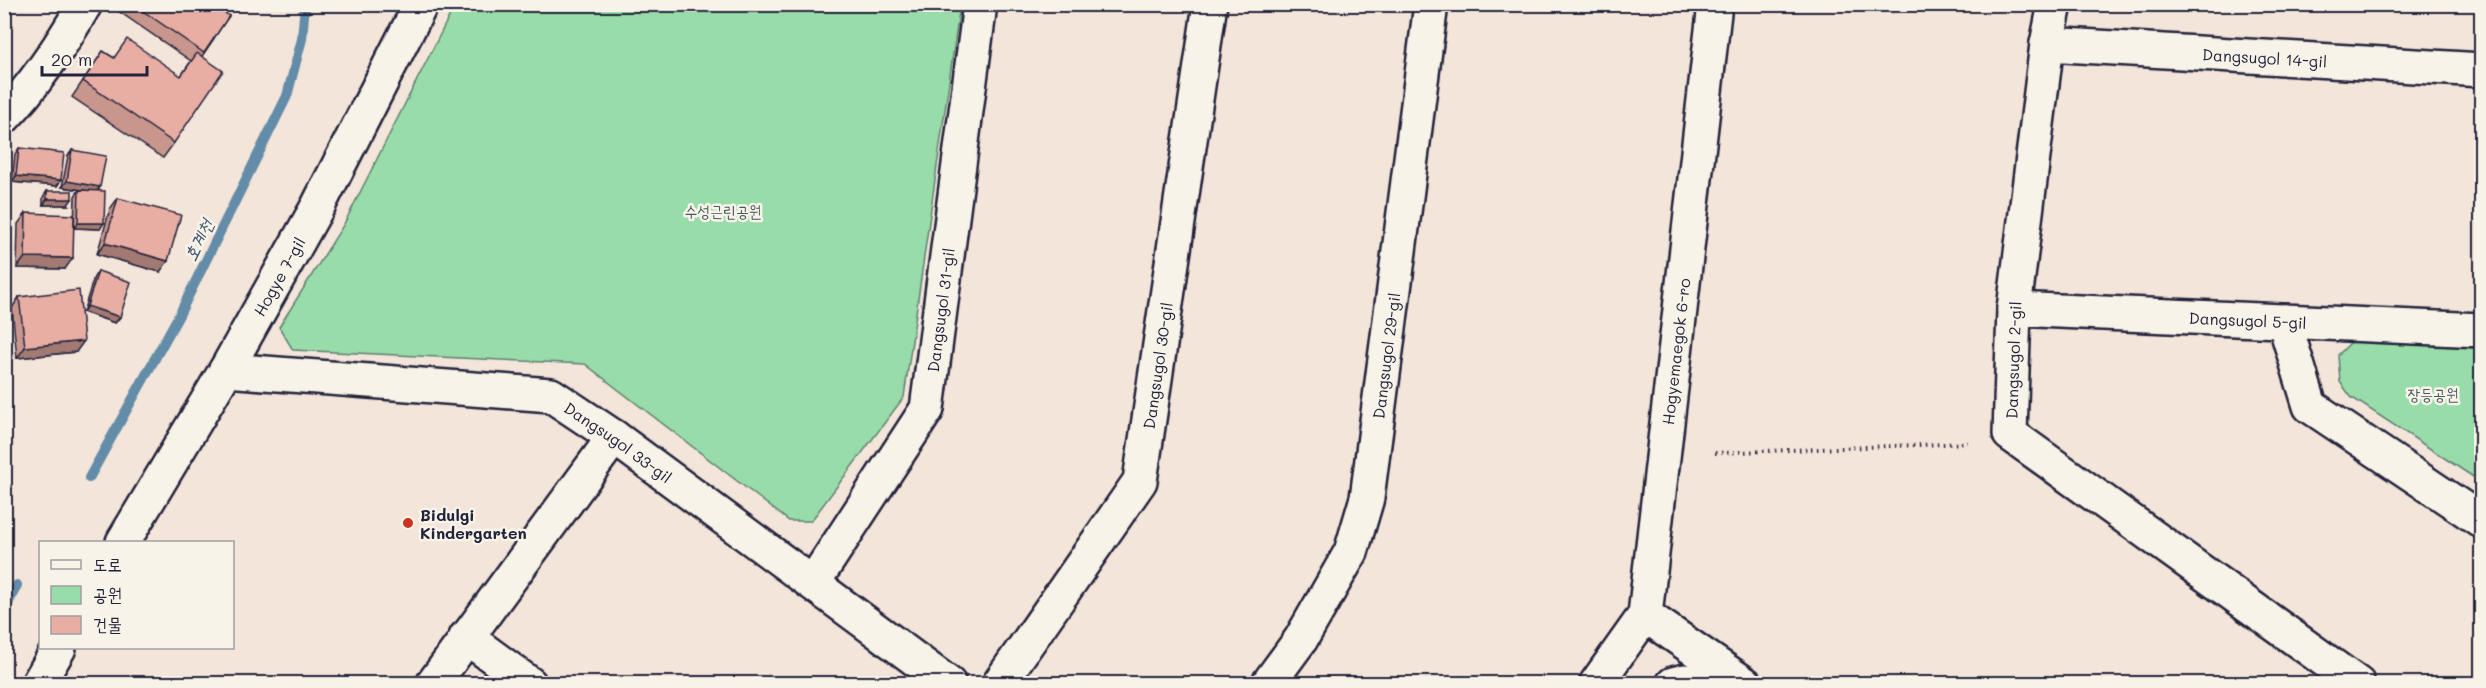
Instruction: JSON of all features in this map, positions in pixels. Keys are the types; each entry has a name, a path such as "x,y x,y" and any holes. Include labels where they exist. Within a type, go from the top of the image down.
{"street":[{"path":"4,117 18,103 55,52 85,4"},
{"name":"Hogye 7-gil","path":"124,541 226,370 318,206 420,4"},
{"name":"Dangsugol 31-gil","path":"813,583 927,409 980,4"},
{"name":"Dangsugol 30-gil","path":"999,684 1140,481 1210,4"},
{"name":"Dangsugol 29-gil","path":"1268,684 1301,639 1351,552 1367,498 1431,4"},
{"name":"Hogyemaegok 6-ro","path":"1596,684 1645,615 1715,4"},
{"name":"Dangsugol 2-gil","path":"2055,4 2047,44 2014,309 2010,434 2358,684"},
{"name":"Dangsugol 14-gil","path":"2047,44 2481,70"},
{"name":"Dangsugol 5-gil","path":"2014,309 2481,330"},
{"path":"2284,321 2310,406 2481,521"},
{"name":"Dangsugol 33-gil","path":"226,370 551,395 614,437 949,684"},
{"path":"433,684 614,437"},
{"path":"1645,615 1745,684"},
{"path":"466,637 530,684"},
{"path":"38,684 58,649"},
{"path":"1672,684 1685,681 1708,684"}],"path":[{"path":"1715,453 1968,443"}],"green space":[{"name":"수성근린공원","path":"455,5 960,5 904,397 811,521 789,521 585,364 293,350 279,327 344,224"},
{"name":"장등공원","path":"2353,340 2481,347 2481,482 2351,397 2340,382 2338,355"}],"building":[{"path":"133,4 212,4 229,16 204,53"},
{"path":"127,39 181,76 197,53 223,71 174,143 83,81 103,51 114,58"},
{"path":"19,148 64,153 61,180 16,176"},
{"path":"72,150 106,156 100,187 67,181"},
{"path":"79,190 105,191 104,223 78,223"},
{"path":"47,191 72,191 72,199 47,199"},
{"path":"118,198 181,215 168,261 105,243"},
{"path":"26,213 74,215 73,258 25,257"},
{"path":"98,271 131,282 120,317 87,306"},
{"path":"79,290 84,341 25,347 19,297"}],"waterway":[{"name":"호계천","path":"89,478 179,315 287,96 302,39 305,4"},
{"name":"호계천","path":"4,612 17,585"}],"place":[{"name":"Bidulgi Kindergarten","path":"408,523"}]}
